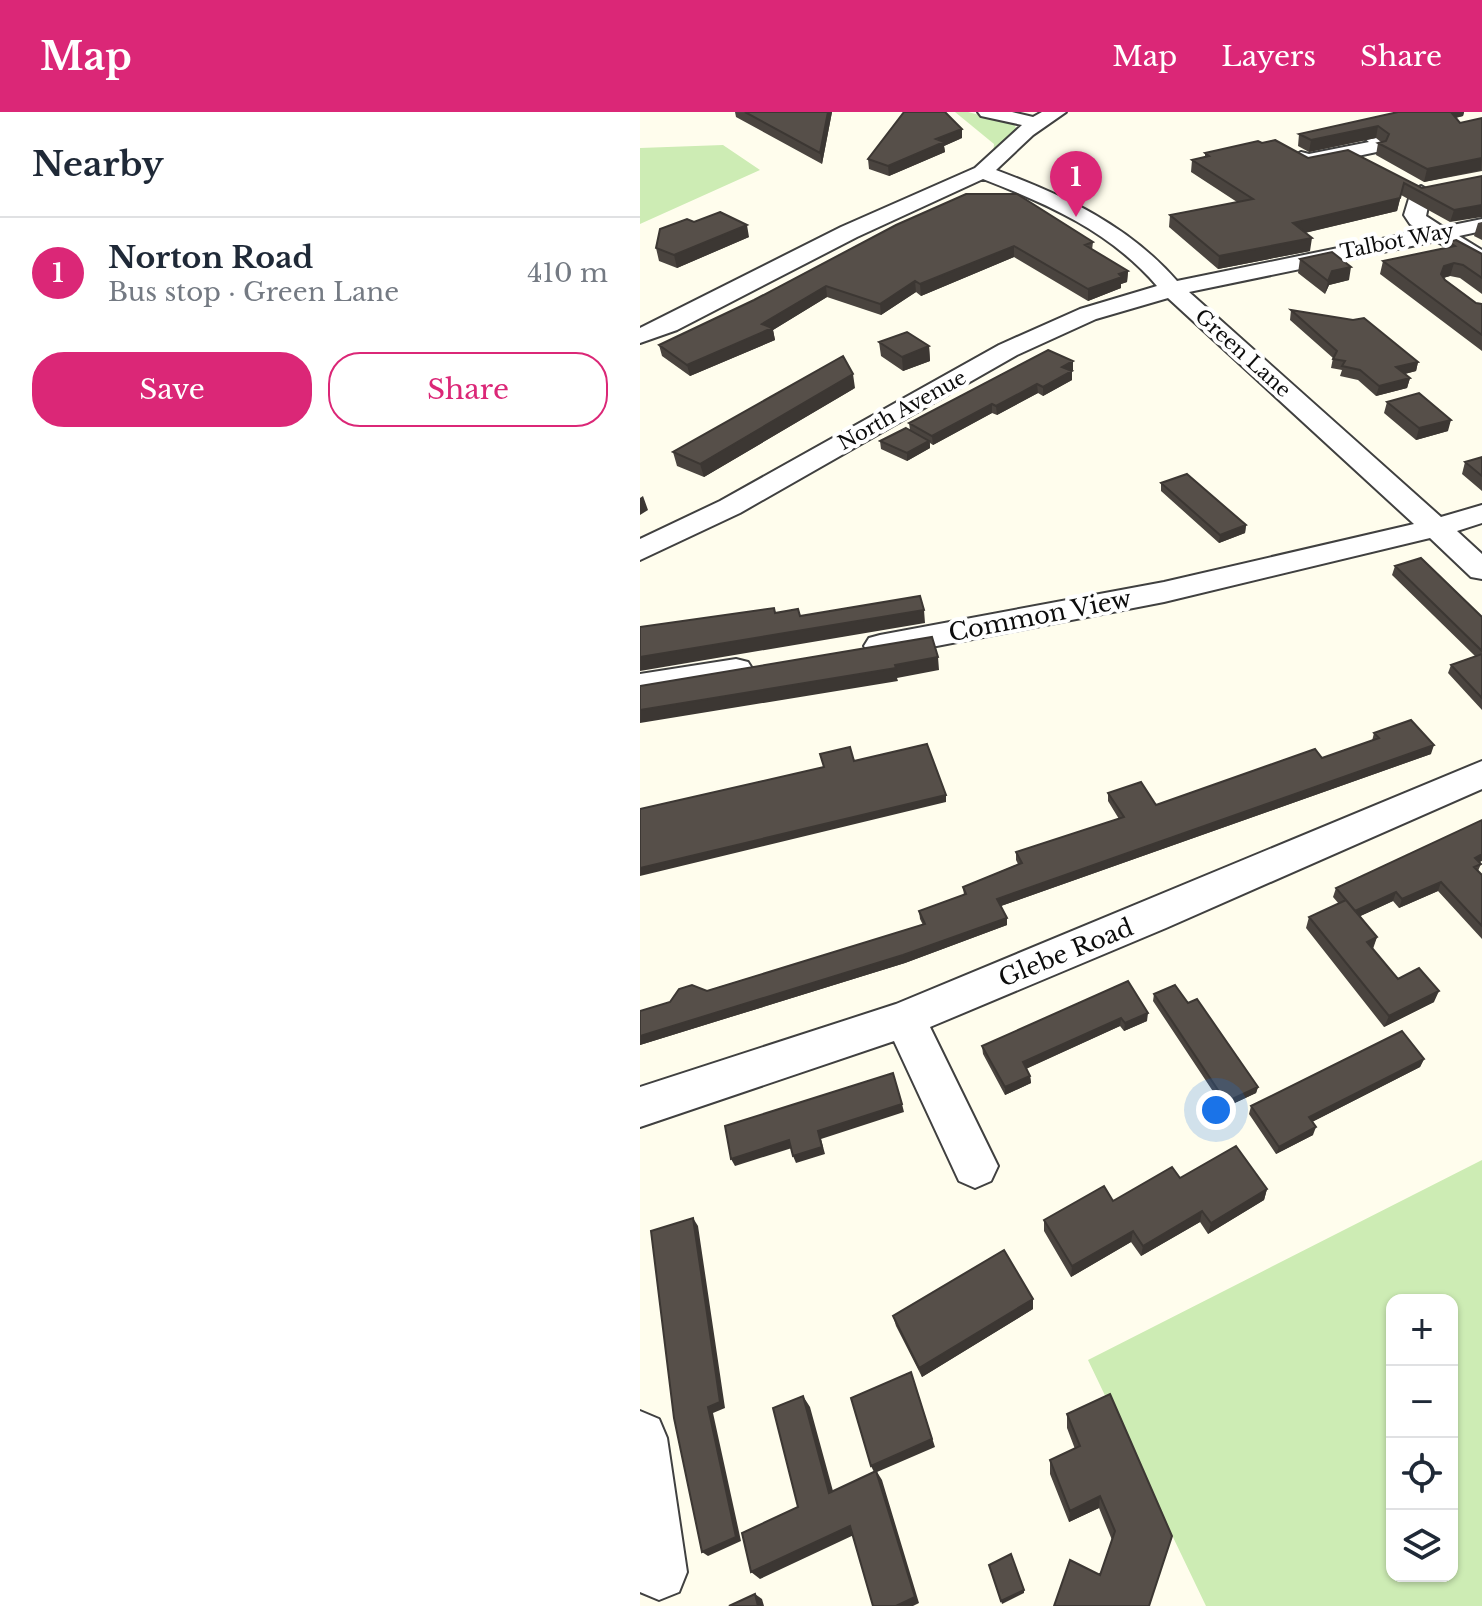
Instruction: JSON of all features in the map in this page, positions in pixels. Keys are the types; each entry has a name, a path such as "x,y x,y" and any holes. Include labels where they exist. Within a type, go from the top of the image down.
{"street":[{"path":"987,112 1036,123"},
{"path":"640,336 669,325 849,232 982,172 1036,123 1057,112"},
{"path":"1282,148 1306,161 1379,146 1379,139 1363,130"},
{"path":"1349,152 1373,165"},
{"name":"Green Lane","path":"982,172 1041,192 1100,223 1154,268 1172,289 1482,570"},
{"path":"1422,188 1415,215 1482,259"},
{"name":"Talbot Way","path":"1172,289 1482,225"},
{"name":"North Avenue","path":"640,551 730,507 1008,350 1088,314 1172,289"},
{"name":"Common View","path":"848,652 1164,592 1436,528 1482,514"},
{"path":"640,685 759,666"},
{"name":"Glebe Road","path":"640,1107 905,1019 1190,901 1482,774"},
{"path":"905,1019 975,1166"},
{"path":"642,1466 659,1572"}],"green space":[{"path":"955,112 968,112 1014,124 1017,130 993,154 994,144"},
{"path":"723,145 760,170 640,224 640,148"},
{"path":"1482,1160 1482,1606 1206,1606 1088,1360"}],"building":[{"path":"745,112 828,112 820,153"},
{"path":"904,112 945,112 962,129 936,139 944,142 888,166 868,159"},
{"path":"1398,112 1451,112 1460,123 1482,118 1482,158 1427,169 1378,143 1386,141 1389,134 1378,126 1311,140 1299,134"},
{"path":"1275,140 1308,158 1348,150 1422,188 1482,176 1482,205 1454,210 1404,183 1400,198 1293,223 1312,238 1219,256 1170,215 1253,199 1192,160 1209,156 1205,153"},
{"path":"966,194 1017,194 1093,242 1085,245 1128,271 1119,274 1122,277 1088,289 1014,246 920,284 915,281 880,304 826,286 762,324 772,328 687,365 659,345 754,300 896,225"},
{"path":"720,212 747,225 674,255 656,248 660,229 687,219 694,222"},
{"path":"1456,240 1482,254 1482,278 1463,265 1454,263 1444,266 1441,274 1476,303 1482,304 1482,335 1383,261 1455,246 1449,242"},
{"path":"1332,252 1351,267 1332,271 1328,281 1300,259"},
{"path":"1291,310 1353,320 1364,318 1418,362 1396,367 1410,378 1379,386 1360,370 1342,366 1345,361 1333,359 1337,351"},
{"path":"907,332 929,346 902,357 879,342"},
{"path":"1048,350 1073,361 1062,367 1072,371 1043,387 1037,384 996,406 992,404 932,436 909,423"},
{"path":"843,356 853,374 700,464 673,452"},
{"path":"1419,393 1451,420 1419,428 1387,402"},
{"path":"906,428 929,441 907,453 880,441"},
{"path":"1482,457 1482,476 1465,462"},
{"path":"1187,474 1246,525 1220,535 1161,483"},
{"path":"1421,558 1482,617 1482,651 1395,566"},
{"path":"920,596 924,610 640,657 640,627 774,608 775,613 798,609 800,616"},
{"path":"932,637 938,657 895,665 896,668 640,710 640,686"},
{"path":"1482,654 1482,698 1451,665"},
{"path":"1411,720 1434,745 997,899 1007,918 903,955 640,1036 640,1011 670,1002 679,989 692,985 707,991 925,924 919,911 966,894 963,887 1022,863 1016,852 1124,817 1108,793 1141,782 1156,805 1315,749 1322,758 1379,738 1374,733"},
{"path":"927,744 946,795 640,868 640,809 824,767 820,754 850,747 854,761"},
{"path":"1482,820 1482,854 1475,858 1481,864 1474,867 1482,875 1482,926 1441,882 1402,899 1396,892 1355,911 1336,888"},
{"path":"1346,900 1377,937 1367,942 1398,979 1419,968 1439,991 1389,1016 1309,917"},
{"path":"1128,981 1148,1013 1125,1023 1121,1018 1023,1062 1030,1076 1005,1087 982,1046"},
{"path":"1175,985 1188,1003 1197,999 1258,1087 1226,1102 1154,994"},
{"path":"1402,1031 1424,1059 1309,1117 1316,1127 1279,1147 1251,1106"},
{"path":"893,1073 902,1104 818,1131 822,1147 793,1156 789,1140 731,1159 725,1126"},
{"path":"1236,1146 1267,1189 1211,1223 1202,1211 1143,1246 1133,1231 1072,1266 1044,1220 1104,1186 1113,1201 1172,1167 1180,1178"},
{"path":"693,1218 720,1402 708,1407 736,1537 702,1552 674,1418 651,1231"},
{"path":"1004,1250 1033,1299 919,1368 893,1316"},
{"path":"911,1372 932,1439 871,1466 851,1398"},
{"path":"1110,1394 1172,1536 1149,1606 1054,1606 1070,1560 1100,1575 1115,1531 1100,1496 1070,1511 1050,1460 1080,1446 1067,1414"},
{"path":"803,1396 829,1493 876,1471 915,1597 896,1606 873,1606 850,1526 751,1572 742,1533 798,1507 773,1408"},
{"path":"1011,1554 1024,1590 1001,1601 989,1565"},
{"path":"755,1594 758,1606 729,1606"}],"place":[{"name":"Norton Road","path":"1076,217"}]}
